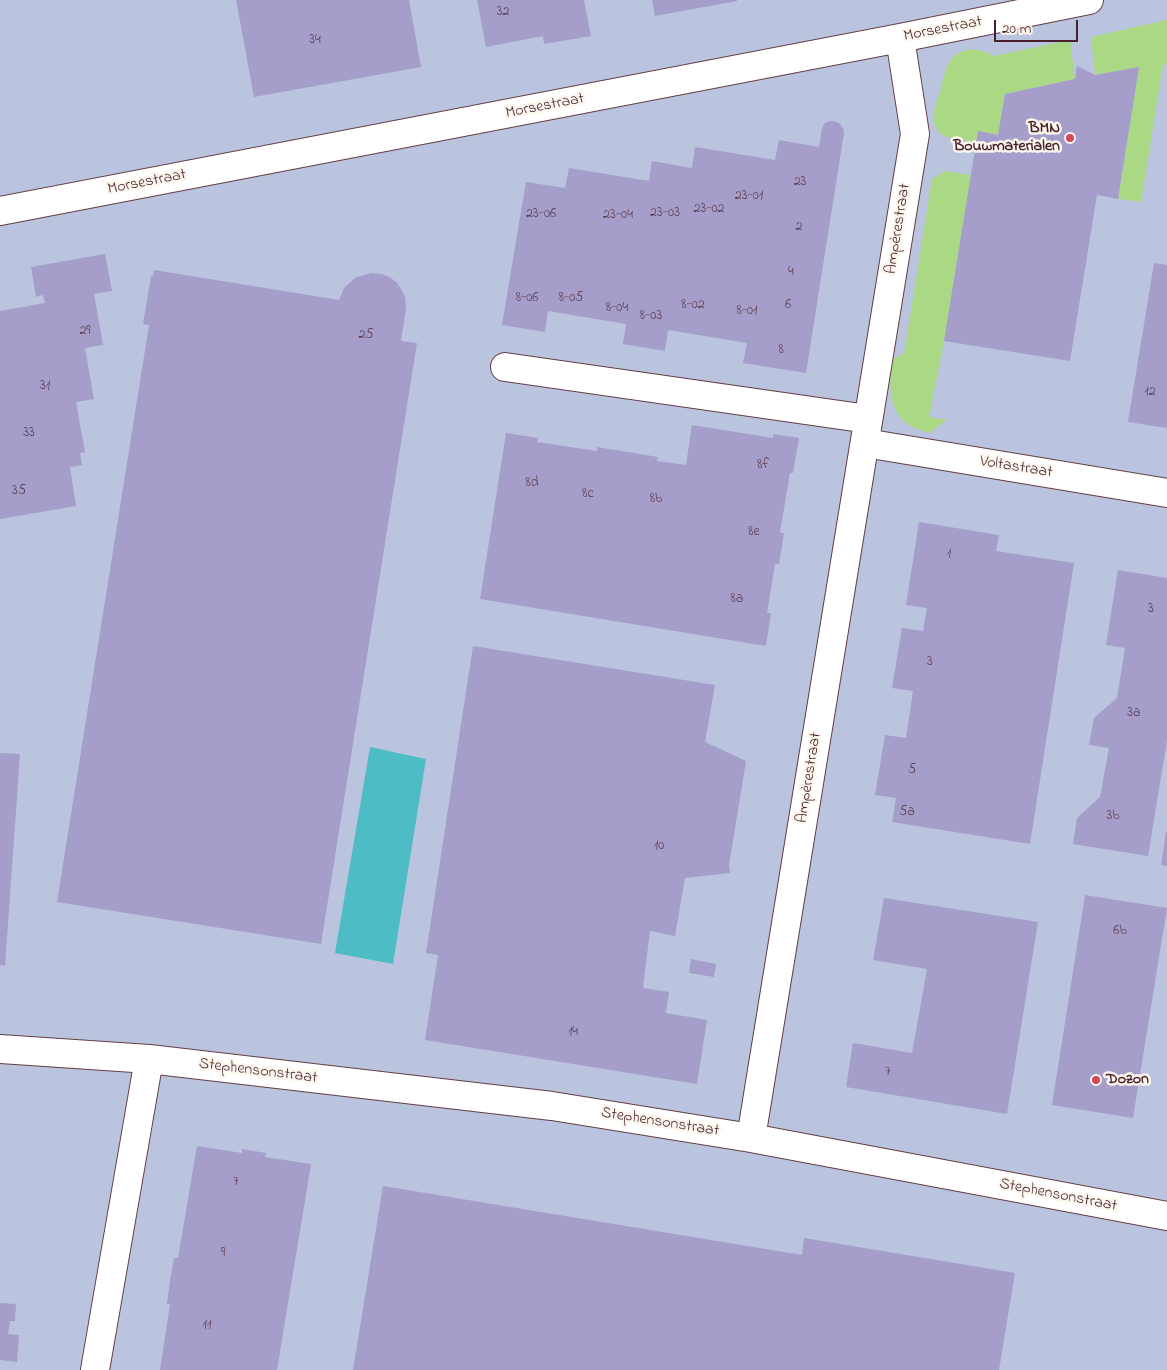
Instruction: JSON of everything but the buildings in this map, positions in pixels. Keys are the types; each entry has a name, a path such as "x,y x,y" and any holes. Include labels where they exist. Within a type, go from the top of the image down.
{"street":[{"name":"Morsestraat","path":"0,211 1089,0"},
{"name":"Ampèrestraat","path":"751,1138 915,134 900,38"},
{"path":"505,368 866,431"},
{"name":"Voltastraat","path":"866,431 1167,493"},
{"name":"Stephensonstraat","path":"0,1049 149,1059 552,1106 751,1138 1167,1216"},
{"path":"96,1370 149,1059"}],"shaded area":[{"path":"0,0 1167,0 1167,1370 0,1370"}],"green space":[{"path":"1167,20 1167,64 1163,65 1141,202 1118,199 1139,67 1095,75 1091,37"},
{"path":"1070,40 1075,79 1005,94 998,135 978,131 976,142 951,138 939,132 934,122 934,110 946,69 954,56 960,52 973,49 987,52 994,56"},
{"path":"945,171 971,175 944,341 929,417 947,420 929,433 910,426 897,413 891,396 891,377 893,359 904,354 932,179"}],"water":[{"path":"370,747 426,759 393,964 335,953"}],"place":[{"name":"BMN Bouwmaterialen","path":"1070,138"},
{"name":"Dozon","path":"1096,1080"}]}
